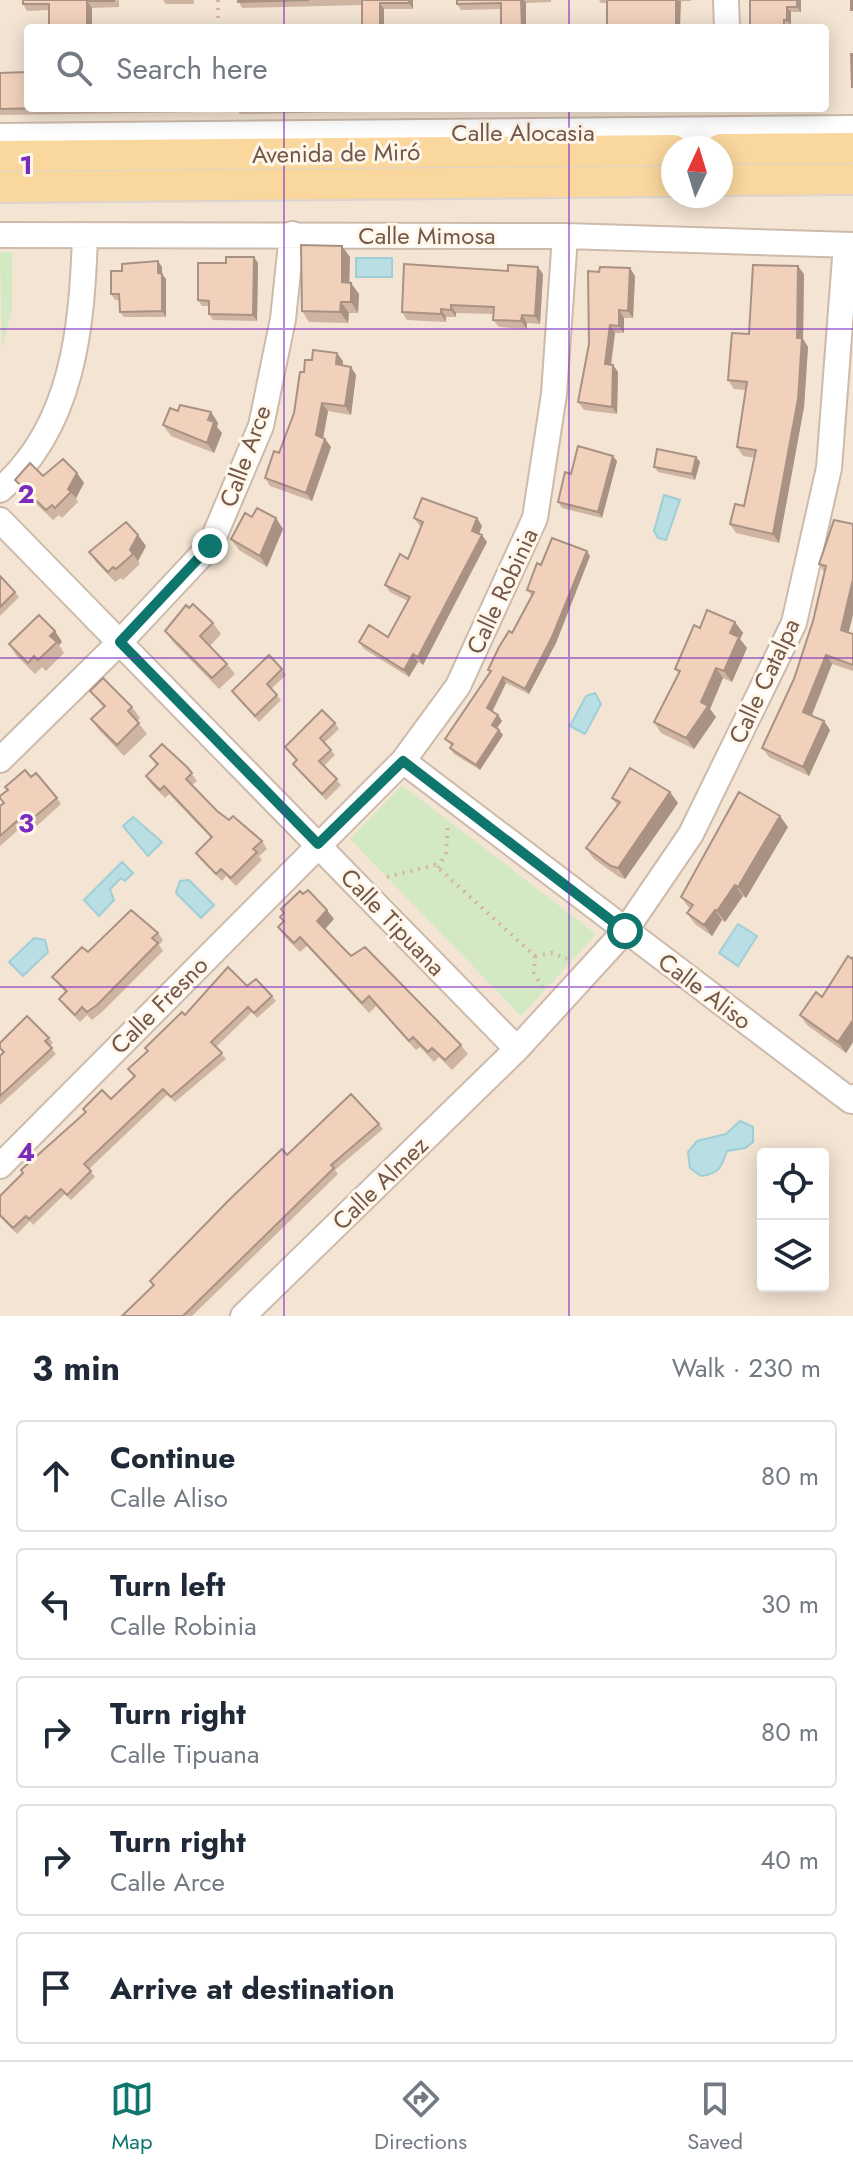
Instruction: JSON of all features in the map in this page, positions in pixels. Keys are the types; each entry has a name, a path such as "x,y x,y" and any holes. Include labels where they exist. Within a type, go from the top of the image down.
{"main road":[{"path":"725,129 853,148"},
{"name":"Avenida de Miró","path":"0,156 661,150"},
{"path":"733,180 853,179"},
{"name":"Avenida de Miró","path":"0,187 661,181"}],"street":[{"path":"726,0 727,24"},
{"name":"Calle Alocasia","path":"0,136 853,128"},
{"name":"Calle Arce","path":"0,760 120,642 210,546 261,426 283,319 292,234"},
{"name":"Calle Mimosa","path":"0,235 565,236 850,245"},
{"path":"0,490 39,443 63,396 75,352 83,299 85,235"},
{"name":"Calle Robinia","path":"318,844 403,761 458,686 535,518 554,394 565,236"},
{"name":"Calle Catalpa","path":"517,1049 625,931 691,834 794,623 829,468 850,245"},
{"name":"Calle Tipuana","path":"0,520 517,1049"},
{"name":"Calle Aliso","path":"403,761 851,1101 853,1097"},
{"name":"Calle Fresno","path":"0,1166 318,844"},
{"name":"Calle Almez","path":"243,1316 517,1049"}],"path":[{"path":"218,0 218,24"},
{"path":"438,868 446,853 449,821"},
{"path":"387,877 435,865 535,956"},
{"path":"535,956 552,953 570,961"},
{"path":"535,956 534,973 544,990"}],"shaded area":[{"path":"0,0 853,0 853,1316 0,1316"}],"green space":[{"path":"0,252 12,252 12,308 2,350"},
{"path":"402,785 596,934 521,1016 350,839"}],"water":[{"path":"356,258 392,258 392,277 356,277"},
{"path":"664,495 680,500 666,540 658,538 654,531"},
{"path":"595,693 601,704 585,734 570,726 586,696"},
{"path":"133,817 162,842 148,856 123,826"},
{"path":"122,862 133,873 125,881 121,878 110,889 114,900 99,916 84,900"},
{"path":"189,880 214,905 201,918 176,893 180,881"},
{"path":"738,924 757,936 738,966 719,953"},
{"path":"34,938 45,940 48,952 23,976 9,962"},
{"path":"740,1121 753,1127 753,1142 745,1148 727,1151 721,1165 712,1174 701,1176 690,1168 688,1152 697,1141 726,1134"}],"building":[{"path":"23,0 114,0 87,1 87,24 49,24 49,4 23,4"},
{"path":"238,0 309,0 238,2"},
{"path":"362,0 409,0 409,3 380,3 380,24 362,24"},
{"path":"457,0 521,0 522,24 501,24 501,3 457,4"},
{"path":"607,0 676,0 676,24 607,24"},
{"path":"750,0 797,0 797,7 787,7 784,24 750,24"},
{"path":"853,54 853,87 852,87"},
{"path":"24,72 24,108 0,109 0,73"},
{"path":"301,245 342,246 342,282 351,283 351,302 341,302 340,312 302,311"},
{"path":"226,257 254,257 253,315 209,314 209,301 198,300 198,263 226,263"},
{"path":"158,261 158,273 162,274 162,311 120,312 119,294 111,294 111,271 122,271 122,264"},
{"path":"404,264 508,271 508,265 538,267 535,316 522,315 521,321 493,320 494,307 451,305 451,310 441,309 441,314 402,312"},
{"path":"753,265 798,266 797,338 802,338 798,399 773,534 730,524 735,504 744,506 756,450 737,447 747,382 728,380 732,333 749,334"},
{"path":"600,267 630,268 628,311 619,310 619,326 610,325 605,364 613,365 612,407 578,402 589,344 588,271 599,272"},
{"path":"313,350 337,353 336,364 351,367 345,406 322,403 316,435 325,439 306,493 265,478 274,451 279,453 294,413 300,372 304,372 305,360 312,360"},
{"path":"180,405 211,412 208,420 214,422 207,443 163,425 170,408 178,411"},
{"path":"578,446 613,456 598,512 558,502 565,472 571,474"},
{"path":"657,449 696,457 692,474 654,467"},
{"path":"63,459 77,473 68,489 71,492 55,508 52,505 46,510 15,480 30,463 43,476"},
{"path":"422,498 477,518 472,531 482,535 418,657 413,654 404,670 359,642 369,625 388,637 410,597 385,585 400,554 408,559 423,522 414,518"},
{"path":"257,508 276,518 260,556 231,539 245,513 252,517"},
{"path":"834,520 853,524 853,579 841,630 853,634 853,665 826,655 803,712 824,721 803,767 762,748 794,679 813,621 826,566 819,564"},
{"path":"126,522 138,535 130,550 133,554 108,572 89,552"},
{"path":"552,538 587,551 552,637 525,689 503,677 487,708 498,715 492,725 499,730 476,765 450,748 453,744 445,739 491,671 488,670 499,647 509,631 512,633 534,592 527,590 537,563 541,565"},
{"path":"0,576 15,592 0,607"},
{"path":"193,604 213,623 200,636 227,664 212,678 165,631 186,605 189,608"},
{"path":"707,610 735,622 730,633 739,637 724,671 716,668 701,702 708,706 686,738 654,722 680,671 675,669 694,625 700,628"},
{"path":"39,615 55,631 50,636 57,642 38,660 34,656 28,663 9,644"},
{"path":"269,655 282,669 267,684 277,695 255,716 232,691"},
{"path":"103,678 132,707 128,711 139,723 117,745 91,719 105,706 90,691"},
{"path":"322,710 335,723 320,738 331,750 319,761 337,779 322,794 293,764 297,760 285,747"},
{"path":"162,744 192,773 186,779 217,811 229,820 233,816 262,841 253,849 257,852 231,878 221,869 216,874 196,853 212,837 164,786 160,790 146,776 158,764 150,756"},
{"path":"630,768 670,792 618,868 586,848 620,802 612,798"},
{"path":"25,770 31,777 36,773 57,798 25,825 19,819 0,836 0,806 4,803 0,796 8,790 5,787"},
{"path":"739,792 780,816 738,887 735,885 704,925 687,913 693,905 681,897"},
{"path":"308,890 327,910 317,921 351,956 365,947 461,1045 445,1060 432,1048 428,1052 413,1037 409,1041 369,996 362,1003 300,937 294,943 278,927 284,921 280,917 284,913 281,909 300,891 303,894"},
{"path":"131,910 158,933 152,938 158,943 97,1005 87,1012 82,1007 75,1015 59,999 67,991 52,977 82,947 88,952"},
{"path":"848,956 853,957 853,1020 838,1042 800,1015 816,992 822,997"},
{"path":"228,967 247,986 256,979 272,996 254,1013 248,1007 211,1042 222,1053 171,1097 163,1089 84,1164 91,1171 67,1195 61,1189 29,1219 26,1216 13,1228 0,1215 0,1196 23,1173 21,1170 86,1112 83,1109 102,1090 111,1099 135,1076 128,1069 148,1051 145,1048 182,1012 185,1015"},
{"path":"27,1016 49,1038 45,1041 52,1048 0,1096 0,1056 4,1052 0,1043"},
{"path":"351,1094 379,1124 331,1165 334,1168 183,1316 122,1316 154,1285 150,1281 229,1200 282,1149 287,1155"}],"route":[{"path":"210,546 120,642 318,844 403,761 625,931"}]}
